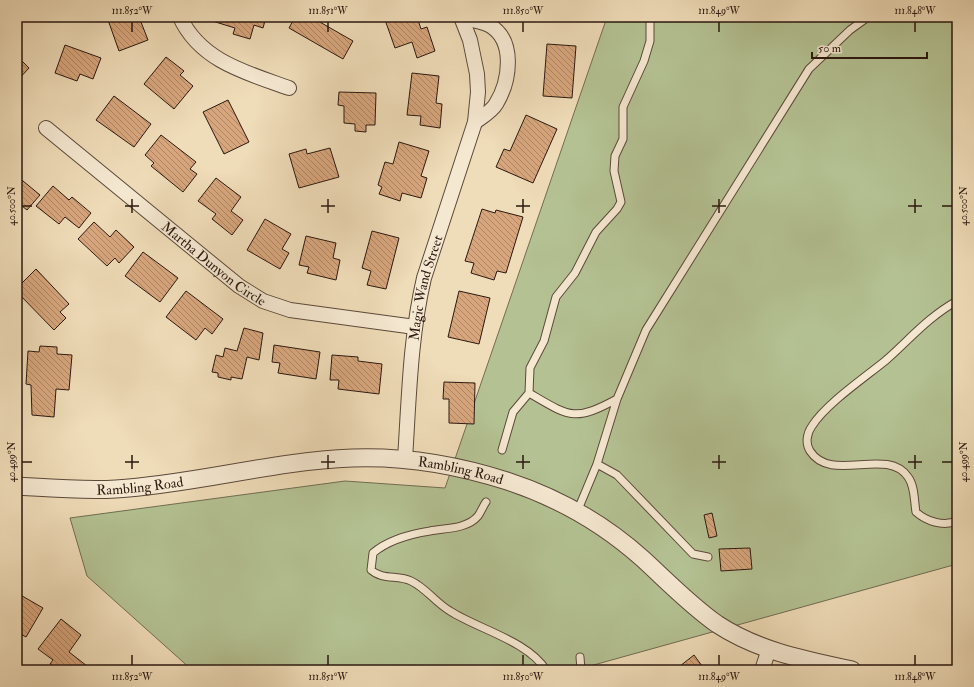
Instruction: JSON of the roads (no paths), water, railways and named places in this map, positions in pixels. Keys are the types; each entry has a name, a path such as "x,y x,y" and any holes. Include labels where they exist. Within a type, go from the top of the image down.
{"street":[{"path":"180,17 190,34 211,56 238,70 289,88"},
{"name":"Magic Wand Street","path":"462,18 480,22 498,32 504,41 507,52 507,71 502,92 496,105 475,122"},
{"name":"Magic Wand Street","path":"404,459 415,327 424,278 475,122 478,92 477,74 470,40 462,18"},
{"name":"Martha Dunyon Circle","path":"46,128 250,294 276,306 290,310 415,327"},
{"name":"Rambling Road","path":"17,486 85,490 116,489 325,460 377,458 404,459 444,464 530,489 576,512 624,542 694,606 718,624 745,639 769,649 803,659 852,670"},
{"path":"760,669 769,649"}],"lane":[{"path":"502,450 512,412 529,393 530,368 544,341 556,297 575,273 596,232 604,220 617,209 621,202 614,171 616,156 623,138 623,107 644,61 650,41 650,17"},
{"path":"576,512 597,464 617,399 646,330 809,69 850,30 868,17"},
{"path":"957,301 938,312 922,325 886,360 827,410 813,424 808,434 807,443 810,452 817,458 837,467 878,464 902,470 909,477 912,485 916,512 923,518 936,522 957,521"},
{"path":"529,393 558,410 577,415 595,411 617,399"},
{"path":"597,464 617,475 692,554 708,557"},
{"path":"486,502 478,516 470,522 458,527 418,533 380,547 373,553 371,570 377,575 411,581 458,616 498,635 528,653 541,662 546,670"},
{"path":"580,657 581,670"}]}
